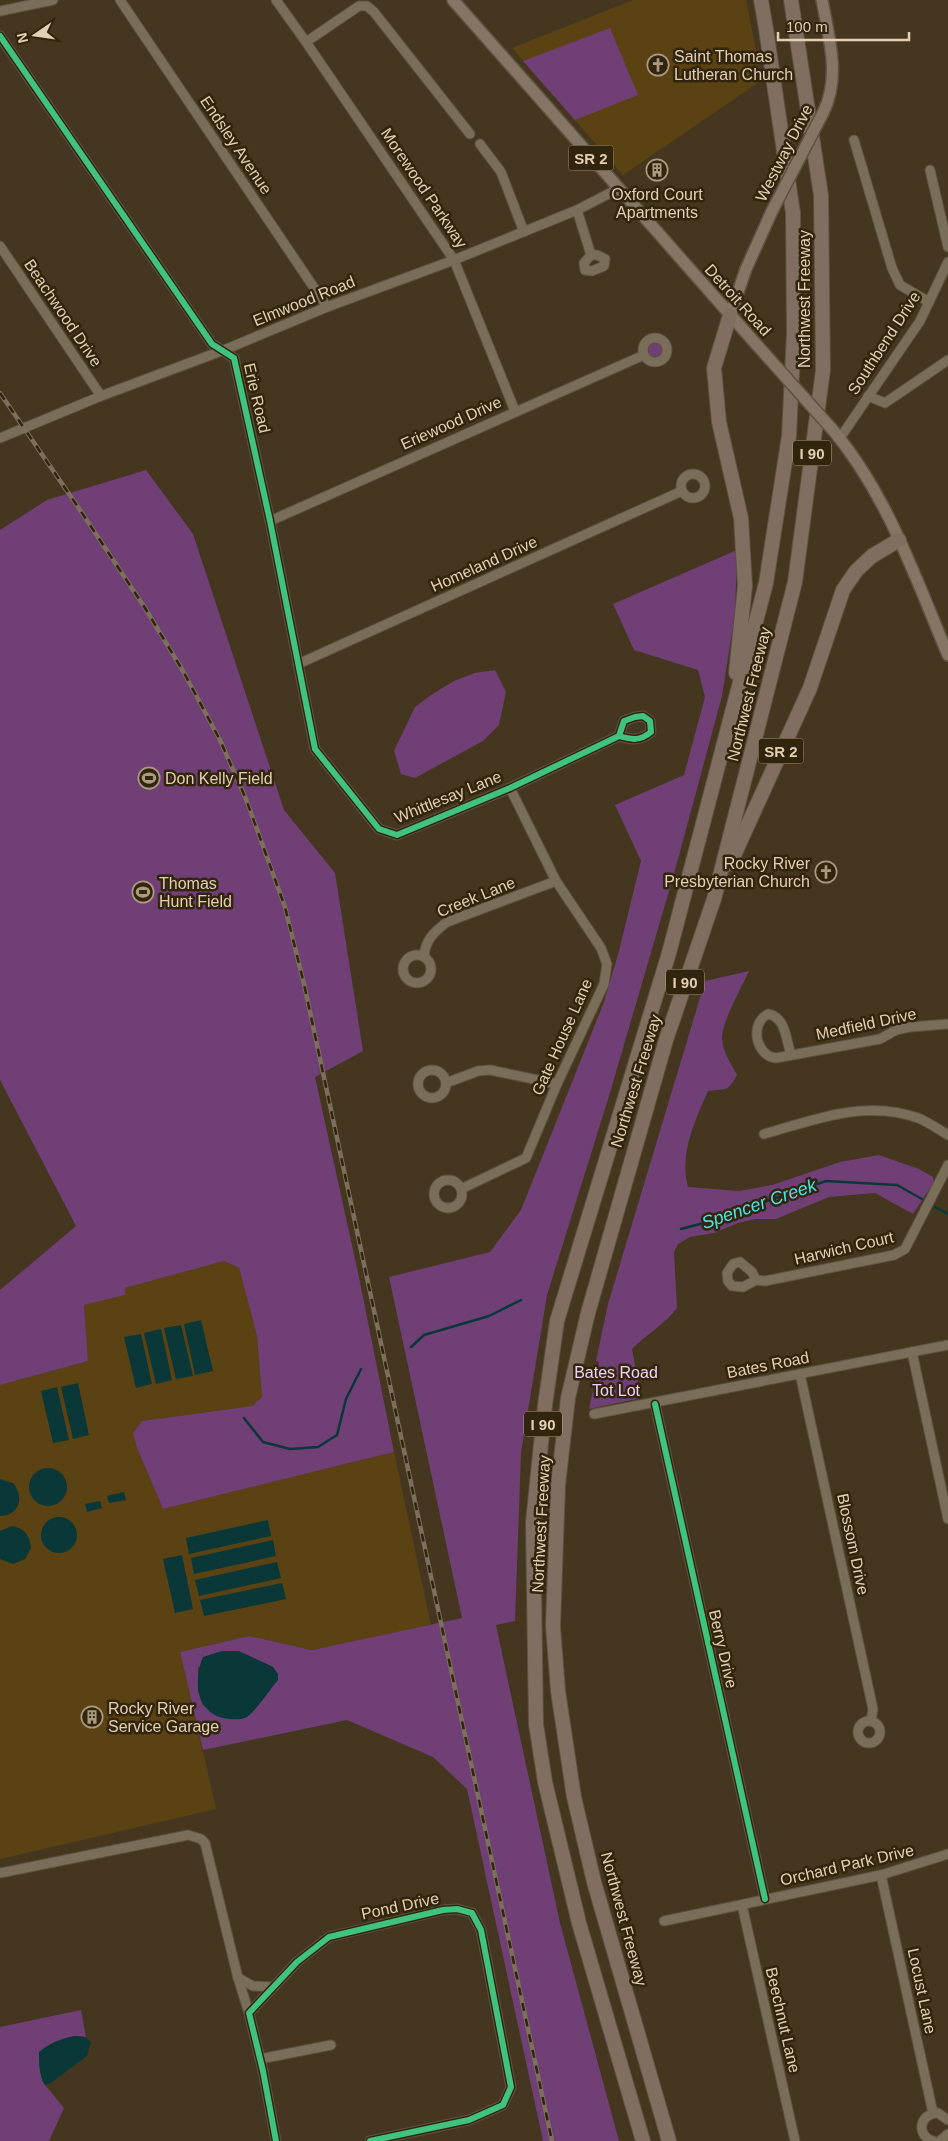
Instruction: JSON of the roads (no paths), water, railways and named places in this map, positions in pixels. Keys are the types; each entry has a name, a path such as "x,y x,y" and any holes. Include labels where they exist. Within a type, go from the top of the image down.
{"highway":[{"name":"Northwest Freeway","path":"643,2141 579,1923 545,1782 536,1724 533,1522 545,1406 558,1321 669,953 731,718 766,583 789,436 794,333 793,213 760,0"},
{"name":"Northwest Freeway","path":"669,2141 594,1882 574,1797 558,1690 553,1626 558,1485 568,1398 588,1313 666,1040 714,899 795,582 823,370 821,195 791,0"},
{"path":"730,315 714,368 719,422 741,518 745,586 731,718"},
{"name":"SR 2","path":"714,899 810,688 843,590 856,571 872,556 899,540"}],"main road":[{"name":"Detroit Road","path":"453,0 840,438 878,495 948,655"},
{"name":"Westway Drive","path":"730,315 746,269 772,211 823,113 834,81 832,50 822,0"}],"street":[{"path":"0,11 53,0"},
{"name":"Endsley Avenue","path":"120,0 327,307"},
{"name":"Morewood Parkway","path":"276,0 454,260 516,411"},
{"path":"306,42 358,6 367,6 374,12 470,134"},
{"name":"Erie Road","path":"0,36 212,344 234,358 270,521 315,749"},
{"path":"854,140 896,277 900,285 929,302"},
{"path":"480,144 501,172 524,232"},
{"path":"930,170 948,247"},
{"name":"Elmwood Road","path":"0,438 101,396 224,350 327,307 524,232 576,210 618,189"},
{"path":"576,210 591,255"},
{"name":"Beachwood Drive","path":"0,246 101,396"},
{"name":"Southbend Drive","path":"840,438 920,321 948,262"},
{"name":"Eriewood Drive","path":"270,521 644,355"},
{"path":"868,396 885,403 948,360"},
{"name":"Homeland Drive","path":"298,664 682,491"},
{"name":"Whittlesay Lane","path":"315,749 379,829 397,835 510,788 619,736"},
{"name":"Gate House Lane","path":"461,1189 526,1158 557,1084 604,984 607,964 601,948 556,881 510,788"},
{"name":"Creek Lane","path":"424,957 425,948 432,933 447,922 556,881"},
{"name":"Medfield Drive","path":"790,1055 783,1024 779,1019 768,1014 763,1017 756,1028 763,1053 769,1058 776,1058 880,1039 896,1030 910,1027 948,1024"},
{"path":"446,1083 478,1071 490,1070 557,1084"},
{"path":"764,1134 845,1111 881,1109 918,1118 948,1135"},
{"name":"Harwich Court","path":"756,1280 765,1282 894,1255 905,1250 948,1165"},
{"name":"Bates Road","path":"594,1414 655,1404 948,1345"},
{"path":"912,1352 948,1519"},
{"name":"Blossom Drive","path":"800,1374 873,1709 871,1721"},
{"name":"Berry Drive","path":"655,1404 765,1899"},
{"path":"0,1874 188,1835 201,1839 205,1843 238,1978 249,2013 276,2141"},
{"name":"Orchard Park Drive","path":"664,1921 881,1875 948,1854"},
{"name":"Locust Lane","path":"881,1875 933,2113"},
{"name":"Beechnut Lane","path":"742,1905 795,2141"},
{"name":"Pond Drive","path":"249,2013 297,1962 329,1936 443,1910 457,1909 472,1913 481,1930 511,2087 503,2105 468,2120 370,2141"},
{"path":"238,1978 253,1986 274,1988"},
{"path":"260,2059 331,2045"},
{"path":"933,2141 925,2136 922,2126 925,2117 933,2113 943,2115 948,2120"},
{"path":"940,2141 948,2134"}],"water":[{"path":"201,1320 213,1371 195,1375 184,1324"},
{"path":"181,1325 193,1376 176,1379 164,1328"},
{"path":"161,1329 172,1380 156,1384 144,1333"},
{"path":"141,1334 152,1384 136,1388 124,1337"},
{"path":"78,1383 89,1435 73,1439 61,1387"},
{"path":"57,1387 69,1440 53,1443 41,1391"},
{"path":"48,1468 61,1474 67,1487 61,1500 48,1506 35,1500 29,1487 35,1474"},
{"path":"0,1479 13,1483 17,1488 19,1500 16,1509 12,1513 0,1516"},
{"path":"124,1492 126,1500 109,1503 107,1496"},
{"path":"100,1501 102,1508 87,1512 85,1504"},
{"path":"59,1517 66,1518 72,1522 76,1528 76,1542 72,1548 66,1552 59,1553 52,1552 46,1548 42,1542 41,1535 42,1528 46,1522 52,1518"},
{"path":"268,1520 271,1536 189,1554 186,1538"},
{"path":"12,1526 20,1528 26,1533 31,1548 25,1559 13,1564 0,1559 0,1531"},
{"path":"273,1540 276,1556 194,1574 191,1558"},
{"path":"182,1555 193,1609 175,1613 163,1559"},
{"path":"277,1562 281,1578 199,1596 195,1580"},
{"path":"282,1583 286,1599 204,1616 200,1600"},
{"path":"222,1651 239,1651 273,1667 278,1674 278,1680 253,1712 243,1719 219,1717 210,1712 200,1697 198,1677 203,1657"},
{"path":"74,2036 86,2037 91,2042 87,2056 51,2083 45,2085 40,2074 39,2052 55,2042"}],"waterway":[{"name":"Spencer Creek","path":"681,1229 723,1218 749,1207 826,1181 897,1185 922,1199"},
{"name":"Spencer Creek","path":"935,1207 948,1214"},
{"name":"Spencer Creek","path":"411,1347 424,1335 489,1316 521,1300"},
{"name":"Spencer Creek","path":"244,1418 263,1442 290,1449 318,1447 337,1435 346,1399 361,1369"}],"railway":[{"path":"0,393 145,608 183,671 220,740 246,799 285,907 304,984 552,2141"}],"place":[{"name":"Saint Thomas Lutheran Church","path":"658,65"},
{"name":"Oxford Court Apartments","path":"657,170"},
{"name":"Don Kelly Field","path":"149,778"},
{"name":"Rocky River Presbyterian Church","path":"826,872"},
{"name":"Thomas Hunt Field","path":"143,892"},
{"name":"Rocky River Service Garage","path":"92,1717"}],"park label":[{"name":"Bates Road Tot Lot","path":"616,1381"}]}
